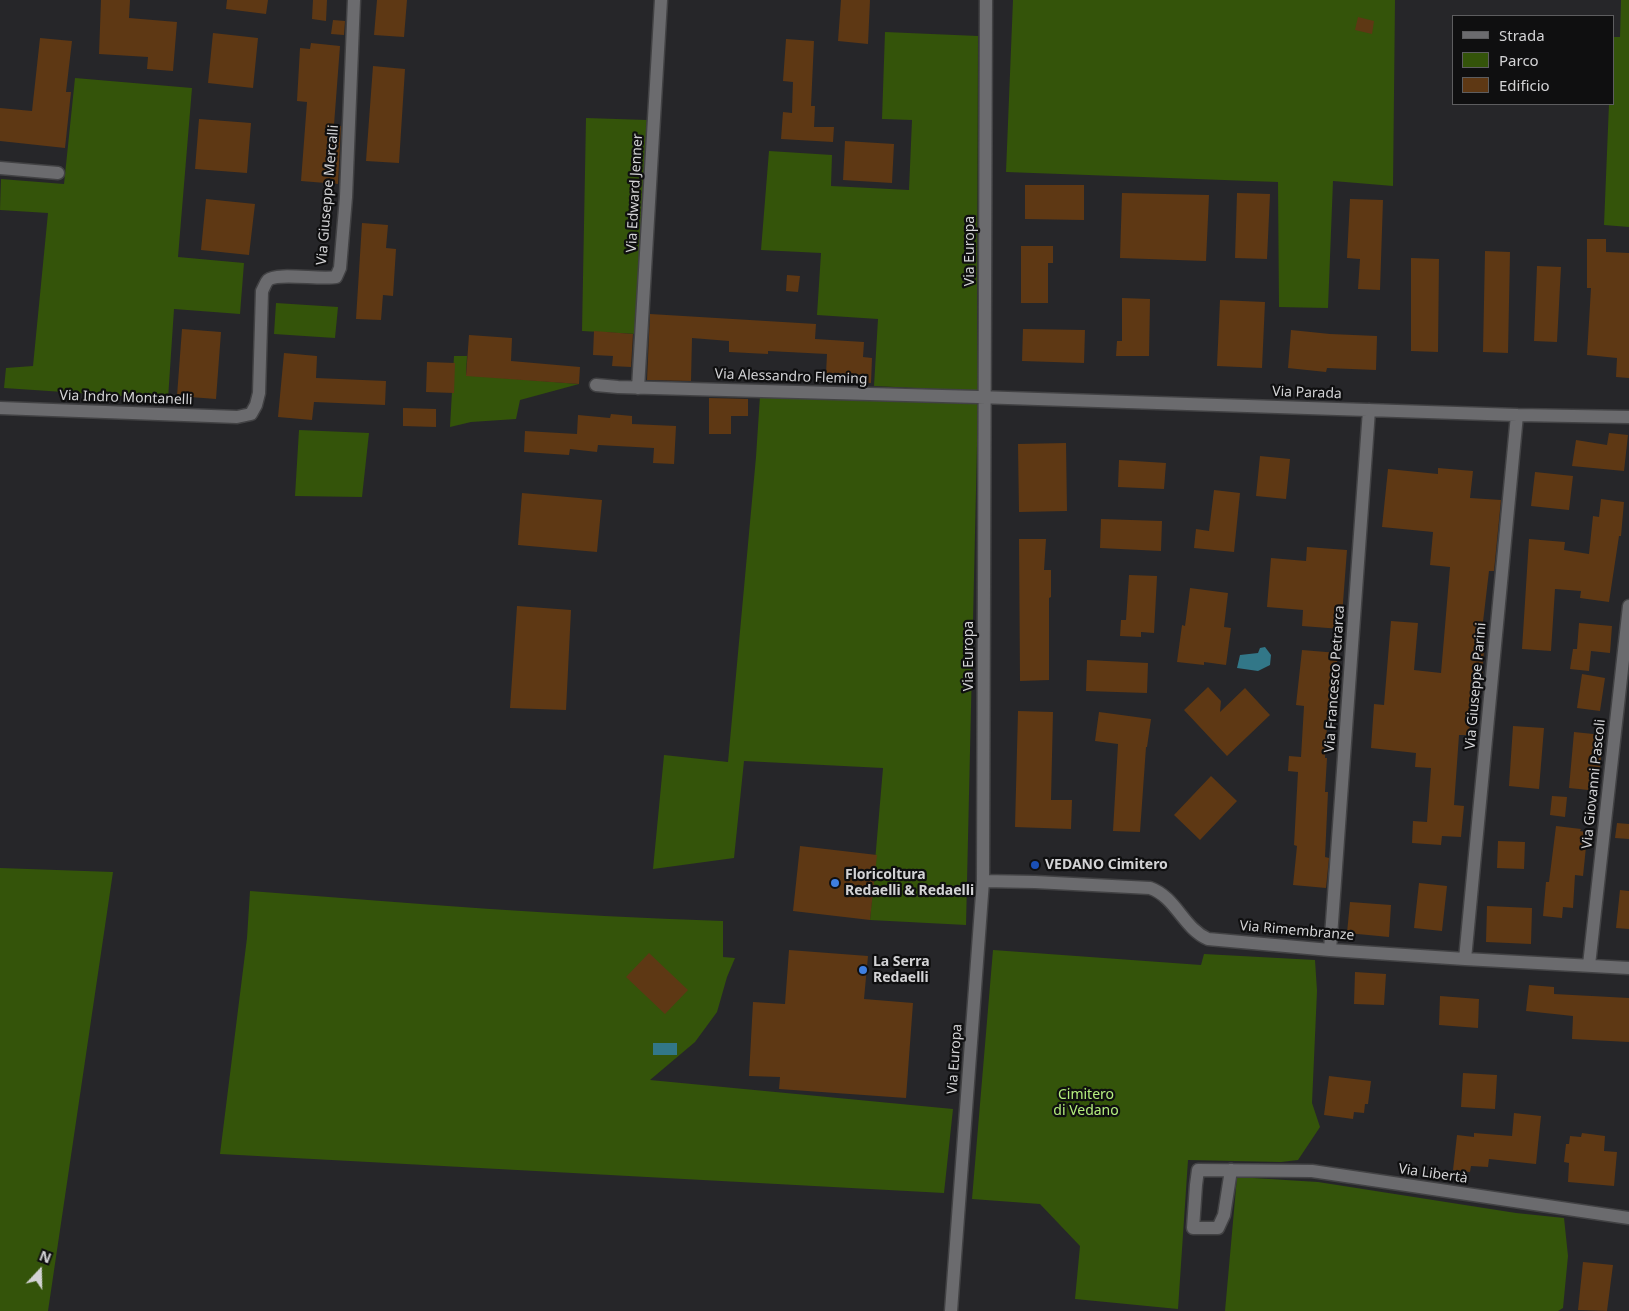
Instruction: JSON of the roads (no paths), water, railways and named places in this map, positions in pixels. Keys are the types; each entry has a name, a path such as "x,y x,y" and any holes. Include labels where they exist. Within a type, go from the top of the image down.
{"street":[{"name":"Via Giuseppe Mercalli","path":"251,414 259,393 262,291 267,281 276,276 326,279 336,277 340,268 346,197 354,0"},
{"name":"Via Edward Jenner","path":"638,388 661,0"},
{"name":"Via Europa","path":"951,1311 983,881 986,0"},
{"path":"0,168 58,173"},
{"name":"Via Alessandro Fleming","path":"596,385 638,388 985,397"},
{"name":"Via Parada","path":"985,397 1629,417"},
{"name":"Via Indro Montanelli","path":"0,408 237,418 251,414"},
{"name":"Via Francesco Petrarca","path":"1330,950 1369,410"},
{"name":"Via Giuseppe Parini","path":"1465,959 1517,415"},
{"name":"Via Giovanni Pascoli","path":"1589,965 1629,606"},
{"name":"Via Rimembranze","path":"983,881 1144,886 1164,894 1190,927 1208,939 1330,950 1629,968"},
{"name":"Via Libertà","path":"1231,1170 1224,1215 1218,1228 1193,1228 1198,1170 1231,1170 1312,1171 1629,1218"}],"water":[{"path":"1265,647 1271,655 1270,665 1258,671 1237,668 1240,655 1258,653 1260,648"},
{"path":"653,1043 677,1043 677,1055 653,1055"}],"place":[{"name":"VEDANO Cimitero","path":"1035,865"},
{"name":"Floricoltura Redaelli & Redaelli","path":"835,883"},
{"name":"La Serra Redaelli","path":"863,970"}],"park label":[{"name":"Cimitero di Vedano","path":"1086,1104"}]}
